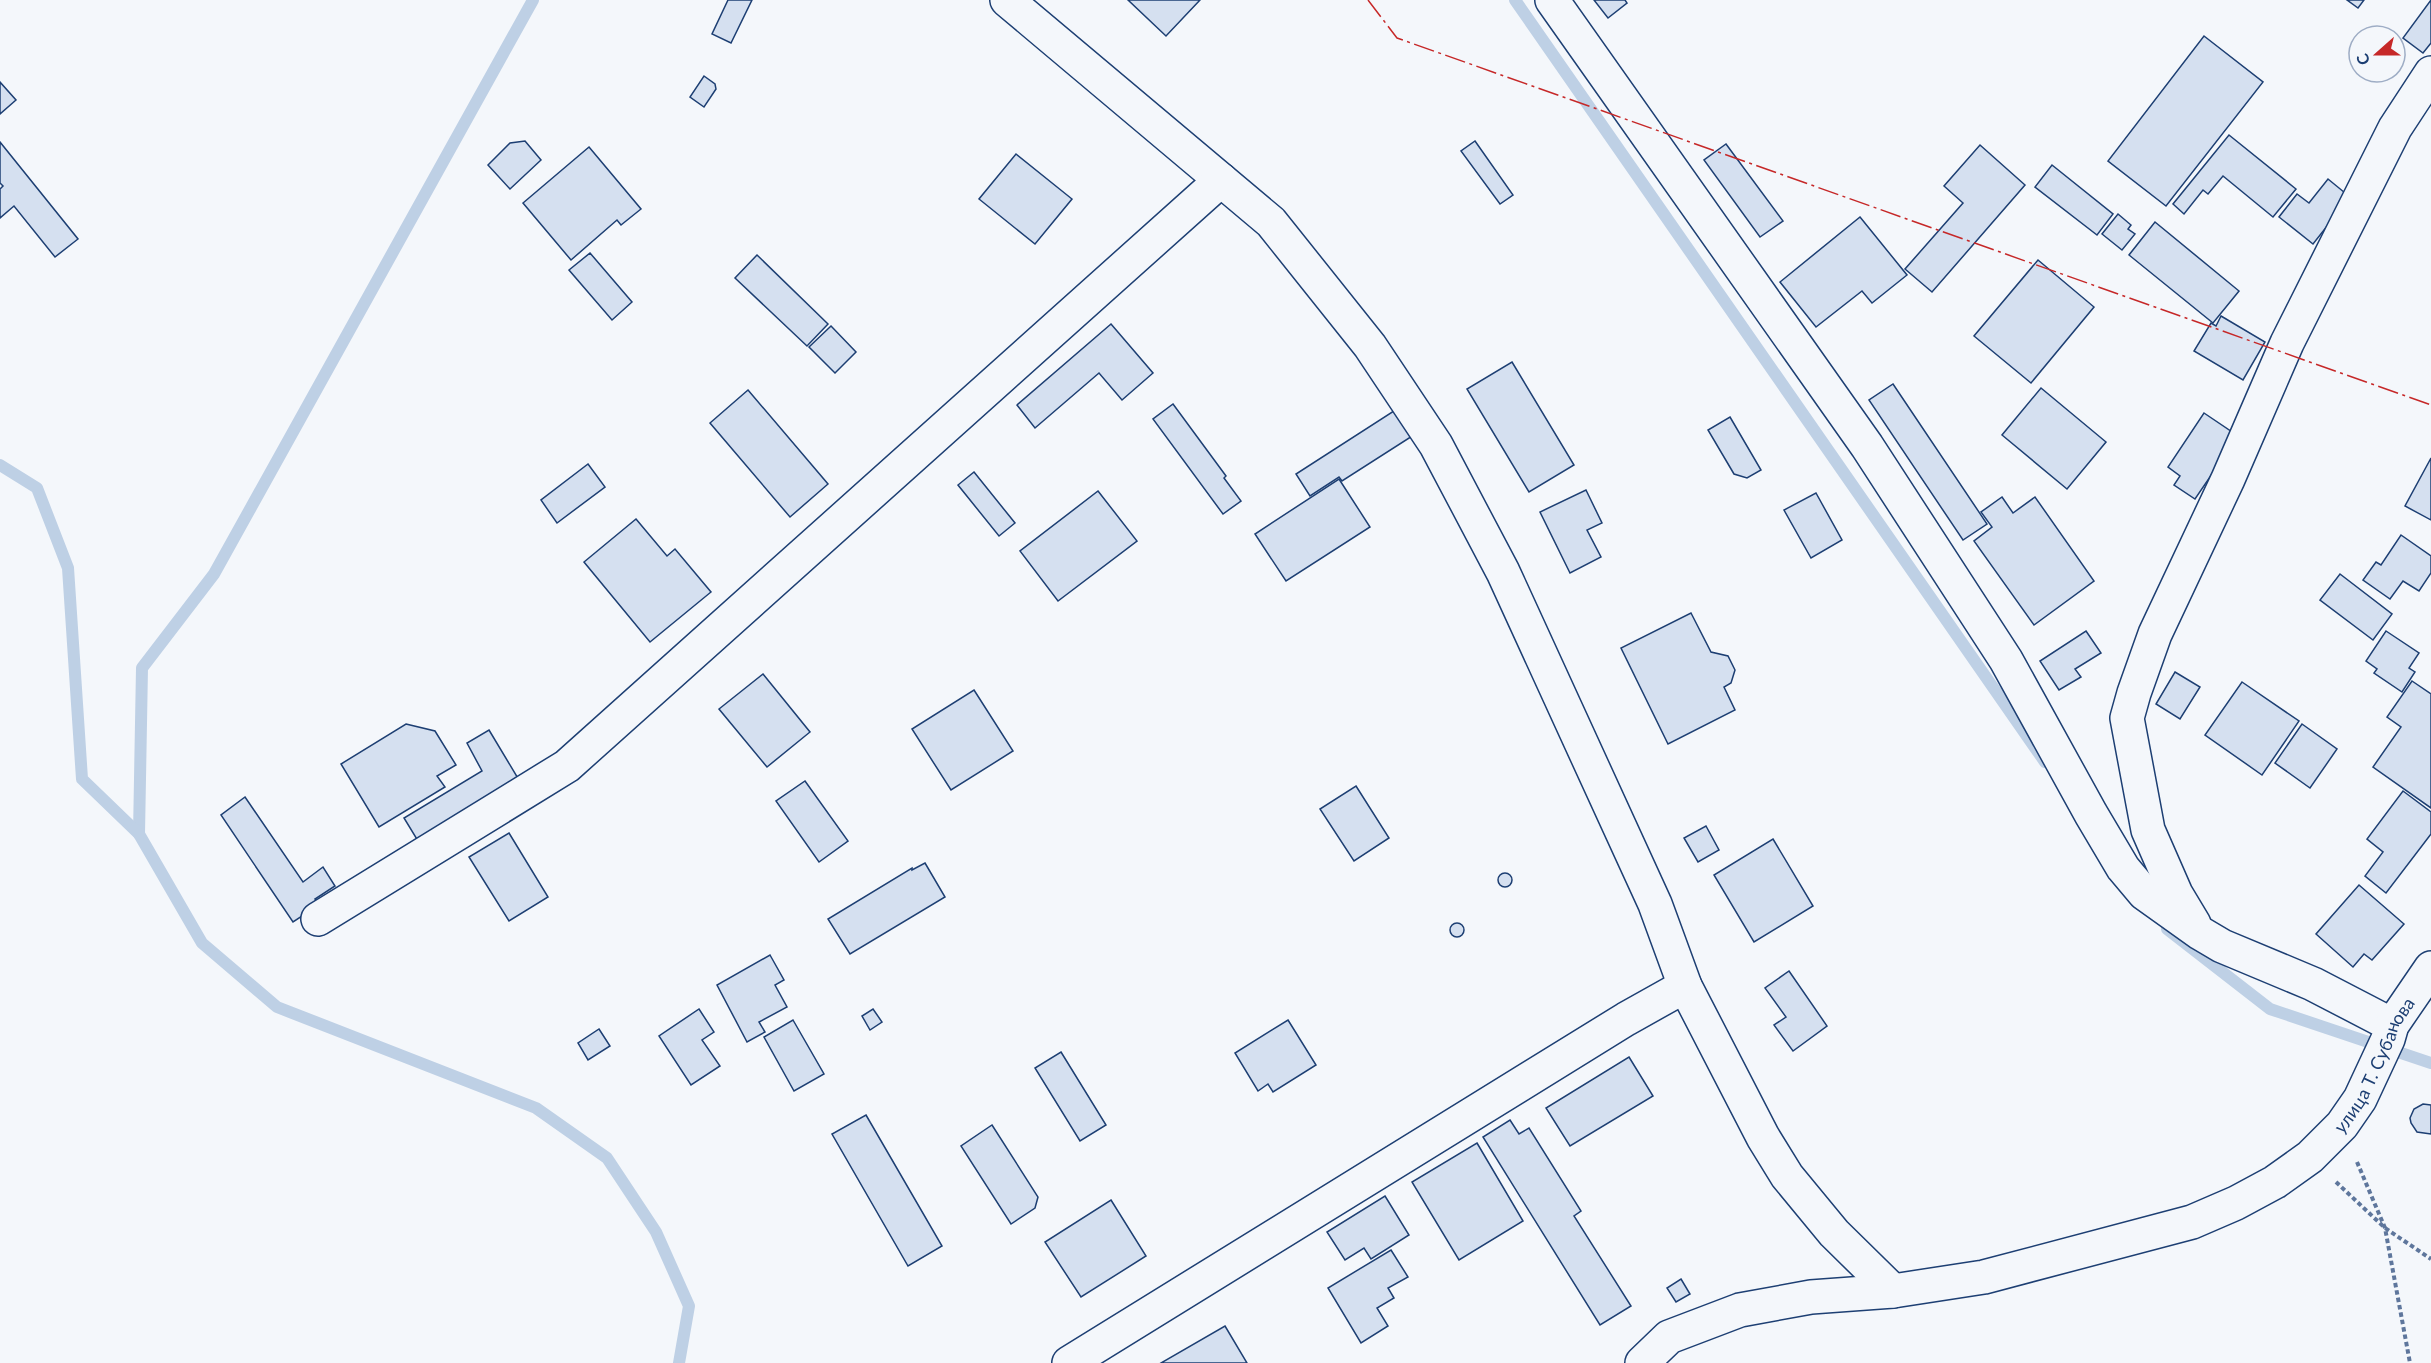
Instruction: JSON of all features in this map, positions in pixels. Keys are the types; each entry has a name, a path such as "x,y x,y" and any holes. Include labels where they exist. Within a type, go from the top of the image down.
{"street":[{"path":"1007,0 1271,222 1370,346 1436,445 1503,572 1655,904 1685,986 1763,1137 1787,1176 1834,1233 1893,1291"},
{"path":"1552,0 1867,446 2006,660 2123,868 2144,892 2200,933 2222,946 2313,984 2390,1032"},
{"path":"2200,933 2176,894 2148,831 2127,718 2133,693 2155,634 2228,478 2287,343 2395,128 2431,73"},
{"path":"318,919 567,766 1221,180"},
{"name":"улица Т. Субанова","path":"1642,1363 1669,1337 1740,1310 1811,1297 1893,1291 1984,1277 2192,1222 2236,1203 2275,1182 2310,1158 2351,1112 2390,1032 2427,983"},
{"path":"1069,1363 1626,1019 1685,986"}],"path":[{"path":"2351,1112 2385,1228 2410,1363"},
{"path":"2310,1158 2385,1228 2431,1259"}],"building":[{"path":"728,0 752,0 731,43 712,34"},
{"path":"1128,0 1200,0 1166,36"},
{"path":"1594,0 1625,0 1627,3 1608,18"},
{"path":"2347,0 2364,0 2358,8"},
{"path":"2431,0 2431,43 2423,53 2407,41 2407,33"},
{"path":"2204,36 2263,82 2166,206 2108,161"},
{"path":"704,76 715,84 716,89 704,107 690,97"},
{"path":"0,82 16,100 0,114"},
{"path":"2229,135 2296,189 2273,217 2223,176 2208,194 2203,190 2184,214 2173,204"},
{"path":"525,141 541,160 510,189 488,165 510,143"},
{"path":"1475,141 1513,195 1500,204 1461,151"},
{"path":"0,142 78,239 55,257 14,206 0,218 0,189 3,186 0,183"},
{"path":"1726,144 1783,221 1760,237 1704,160"},
{"path":"1980,145 2025,185 1932,292 1905,269 1963,203 1944,186"},
{"path":"589,147 641,209 621,225 617,220 571,260 523,203"},
{"path":"1016,154 1072,199 1035,244 979,199"},
{"path":"2052,165 2113,214 2097,235 2035,187"},
{"path":"2328,179 2350,197 2313,244 2279,217 2297,194 2309,203"},
{"path":"2118,214 2131,225 2128,229 2135,234 2122,250 2102,234"},
{"path":"1860,217 1907,275 1872,303 1862,291 1816,327 1780,282"},
{"path":"2155,222 2239,291 2213,323 2129,255"},
{"path":"590,253 632,302 612,320 569,270"},
{"path":"757,255 828,324 807,346 735,278"},
{"path":"2038,260 2094,307 2031,383 1974,336"},
{"path":"2221,316 2265,342 2243,380 2194,351 2211,323 2216,326"},
{"path":"1111,324 1153,373 1122,400 1099,373 1035,428 1017,405"},
{"path":"831,326 856,352 835,373 809,347"},
{"path":"1512,362 1574,465 1529,492 1467,389"},
{"path":"1893,384 1987,524 1963,540 1869,400"},
{"path":"2041,388 2106,442 2067,489 2002,435"},
{"path":"748,390 828,484 790,517 710,423"},
{"path":"1173,404 1226,476 1224,478 1241,501 1223,514 1153,419"},
{"path":"1400,407 1417,433 1342,481 1339,477 1310,496 1296,474"},
{"path":"2204,413 2238,436 2195,499 2174,485 2180,476 2168,467"},
{"path":"1730,417 1761,470 1747,478 1734,474 1708,430"},
{"path":"2431,458 2431,520 2405,506"},
{"path":"588,464 605,487 557,523 541,500"},
{"path":"974,472 1015,523 999,536 958,485"},
{"path":"1339,479 1370,527 1286,581 1255,534"},
{"path":"1586,490 1602,523 1587,530 1601,557 1570,573 1540,512"},
{"path":"1098,491 1137,541 1058,601 1020,551"},
{"path":"1816,493 1842,540 1811,558 1784,510"},
{"path":"2002,497 2013,513 2035,497 2094,581 2034,625 1974,541 1992,527 1981,512"},
{"path":"636,519 667,556 675,549 711,592 650,642 584,562"},
{"path":"2401,535 2431,556 2431,573 2419,591 2403,581 2390,599 2363,580 2376,562 2381,565"},
{"path":"2340,574 2392,614 2373,640 2320,600"},
{"path":"1691,613 1711,652 1728,656 1735,670 1731,683 1724,687 1735,710 1668,744 1621,648"},
{"path":"2086,631 2101,653 2075,669 2081,677 2059,690 2040,661"},
{"path":"2386,631 2419,653 2409,668 2415,672 2402,692 2374,673 2377,669 2366,661"},
{"path":"2175,672 2200,687 2180,719 2156,704"},
{"path":"763,674 810,732 767,767 719,709"},
{"path":"2412,681 2431,694 2431,808 2373,767 2401,727 2387,717"},
{"path":"2242,682 2299,721 2262,775 2205,735"},
{"path":"974,690 1013,751 951,790 912,729"},
{"path":"406,724 435,731 456,765 437,776 445,787 379,827 341,764"},
{"path":"2302,724 2337,749 2310,788 2275,763"},
{"path":"489,730 519,780 418,841 404,818 482,771 467,743"},
{"path":"805,781 848,841 819,862 776,801"},
{"path":"1356,786 1389,838 1354,861 1320,809"},
{"path":"2403,791 2431,812 2431,834 2386,893 2365,876 2383,852 2367,839"},
{"path":"245,797 303,882 323,867 335,886 315,899 319,905 293,922 221,815"},
{"path":"1706,826 1719,850 1698,862 1684,838"},
{"path":"509,833 548,897 509,921 469,857"},
{"path":"1773,839 1813,906 1754,942 1714,875"},
{"path":"925,863 945,897 850,954 828,919 912,868 912,870"},
{"path":"1502,873 1508,873 1512,880 1508,887 1502,887 1498,883 1498,877"},
{"path":"2359,885 2404,924 2372,960 2364,954 2353,967 2316,934"},
{"path":"1454,923 1460,923 1464,930 1460,937 1454,937 1450,933 1450,927"},
{"path":"770,955 784,980 775,985 787,1007 759,1022 765,1032 747,1042 717,985"},
{"path":"1789,971 1827,1026 1793,1051 1774,1025 1786,1017 1765,988"},
{"path":"699,1009 714,1032 702,1040 720,1066 691,1085 659,1036"},
{"path":"873,1009 882,1022 870,1030 862,1016"},
{"path":"793,1020 824,1074 794,1091 764,1037"},
{"path":"1288,1020 1316,1065 1273,1092 1268,1084 1258,1091 1235,1053"},
{"path":"599,1029 610,1046 588,1060 578,1043"},
{"path":"1061,1052 1106,1125 1080,1141 1035,1068"},
{"path":"1629,1057 1653,1096 1570,1146 1546,1108"},
{"path":"2423,1104 2431,1105 2431,1134 2417,1132 2411,1123 2410,1118 2414,1109"},
{"path":"866,1115 942,1246 908,1266 832,1134"},
{"path":"1510,1120 1519,1134 1529,1128 1581,1211 1574,1216 1631,1306 1600,1325 1483,1137"},
{"path":"992,1125 1038,1197 1035,1208 1011,1224 961,1146"},
{"path":"1477,1143 1523,1221 1459,1260 1412,1182"},
{"path":"1385,1196 1409,1235 1371,1259 1364,1248 1345,1260 1327,1232"},
{"path":"1111,1200 1146,1256 1081,1297 1045,1242"},
{"path":"1391,1250 1408,1277 1388,1288 1394,1298 1377,1308 1388,1326 1361,1343 1328,1288"},
{"path":"1681,1279 1690,1294 1676,1302 1667,1288"},
{"path":"1225,1326 1247,1363 1161,1363"}],"waterway":[{"path":"533,0 214,574 142,668 139,834 202,943 277,1007 536,1108 607,1158 656,1232 689,1306 679,1363"},
{"path":"1515,0 2045,762"},
{"path":"0,465 37,488 68,568 82,779 139,834"},
{"path":"2167,929 2270,1009 2431,1063"}],"power":[{"path":"1368,0 1397,38 2431,405"}]}
